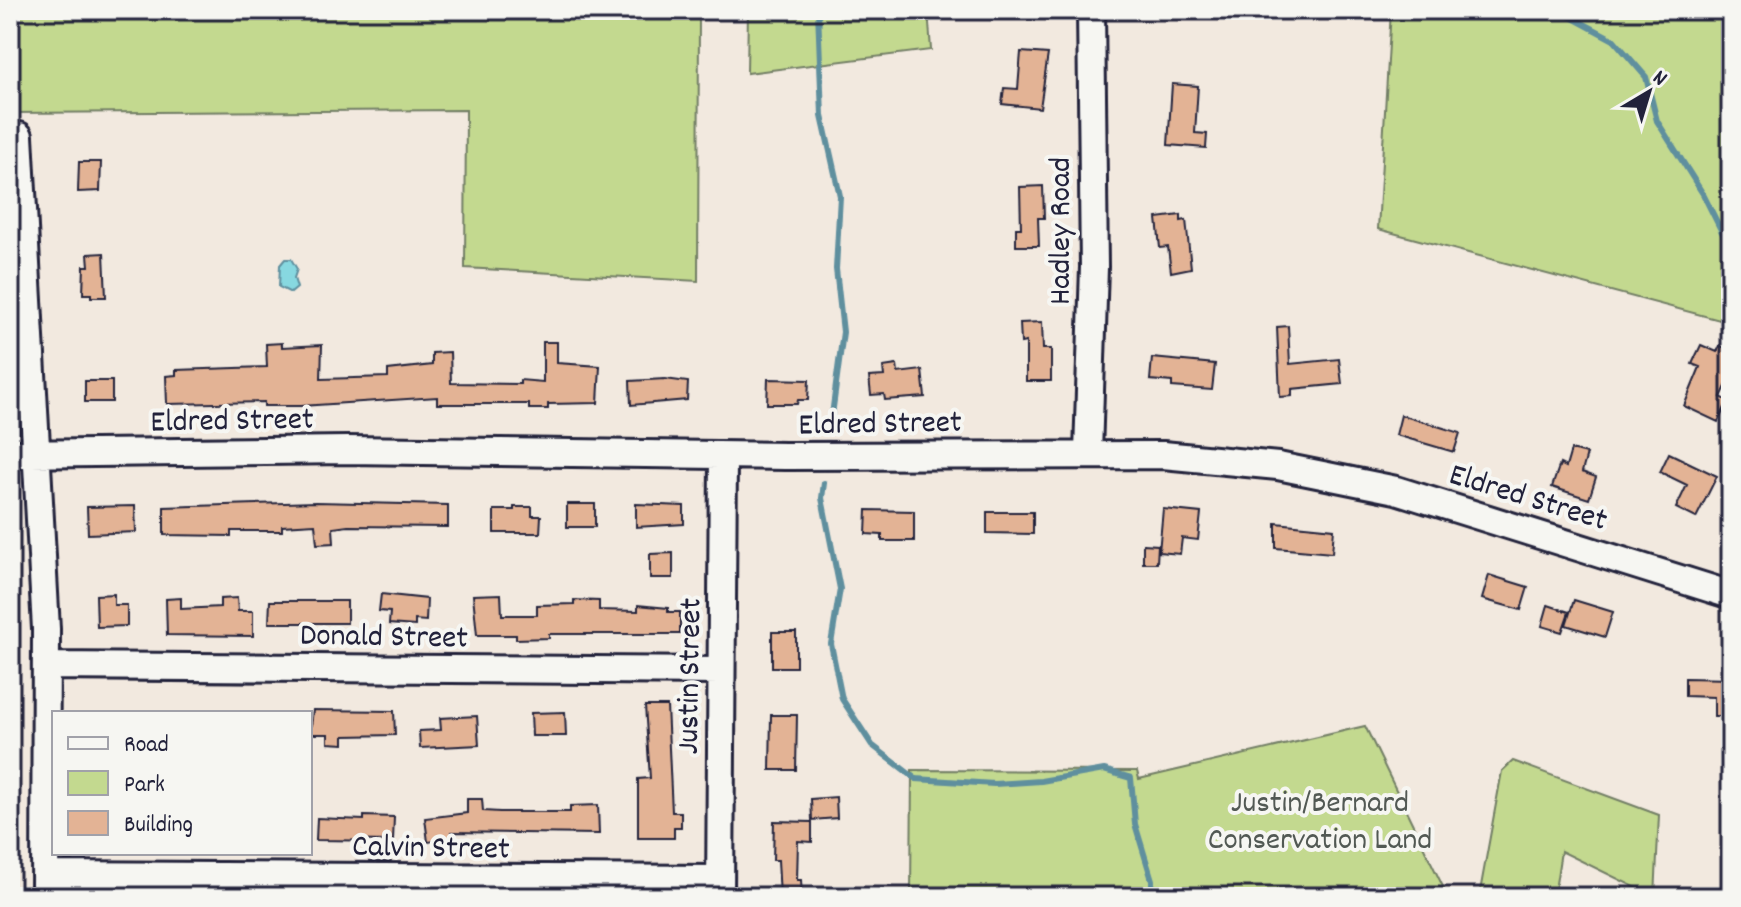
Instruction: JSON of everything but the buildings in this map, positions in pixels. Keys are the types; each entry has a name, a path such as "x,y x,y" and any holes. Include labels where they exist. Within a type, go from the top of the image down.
{"street":[{"name":"Hadley Road","path":"1088,453 1094,267 1091,10"},
{"path":"19,136 46,666 45,886"},
{"name":"Eldred Street","path":"10,454 347,450 723,456 1088,453 1224,459 1339,477 1484,515 1731,595"},
{"name":"Justin Street","path":"720,888 723,456"},
{"name":"Donald Street","path":"46,666 720,671"},
{"name":"Calvin Street","path":"45,886 720,888"}],"green space":[{"path":"10,10 699,10 698,281 465,268 466,110 10,113"},
{"path":"748,10 928,10 931,50 747,73"},
{"path":"1391,10 1731,10 1731,323 1378,229"},
{"name":"Justin/Bernard Conservation Land","path":"1365,726 1448,897 911,897 912,770 1137,771 1139,779"},
{"name":"Justin/Bernard Conservation Land","path":"1513,761 1659,815 1655,897 1561,851 1554,897 1479,897 1502,771"}],"water":[{"path":"285,259 291,259 297,269 294,278 297,288 291,293 279,287 280,265"}],"waterway":[{"path":"818,10 822,116 840,196 836,269 843,332 830,430"},
{"path":"1558,10 1614,40 1646,77 1657,121 1703,194 1731,250"},
{"path":"824,483 822,498 840,589 831,644 842,699 872,745 916,779 994,784 1041,781 1104,770 1131,778 1135,824 1152,880 1152,897"}]}
